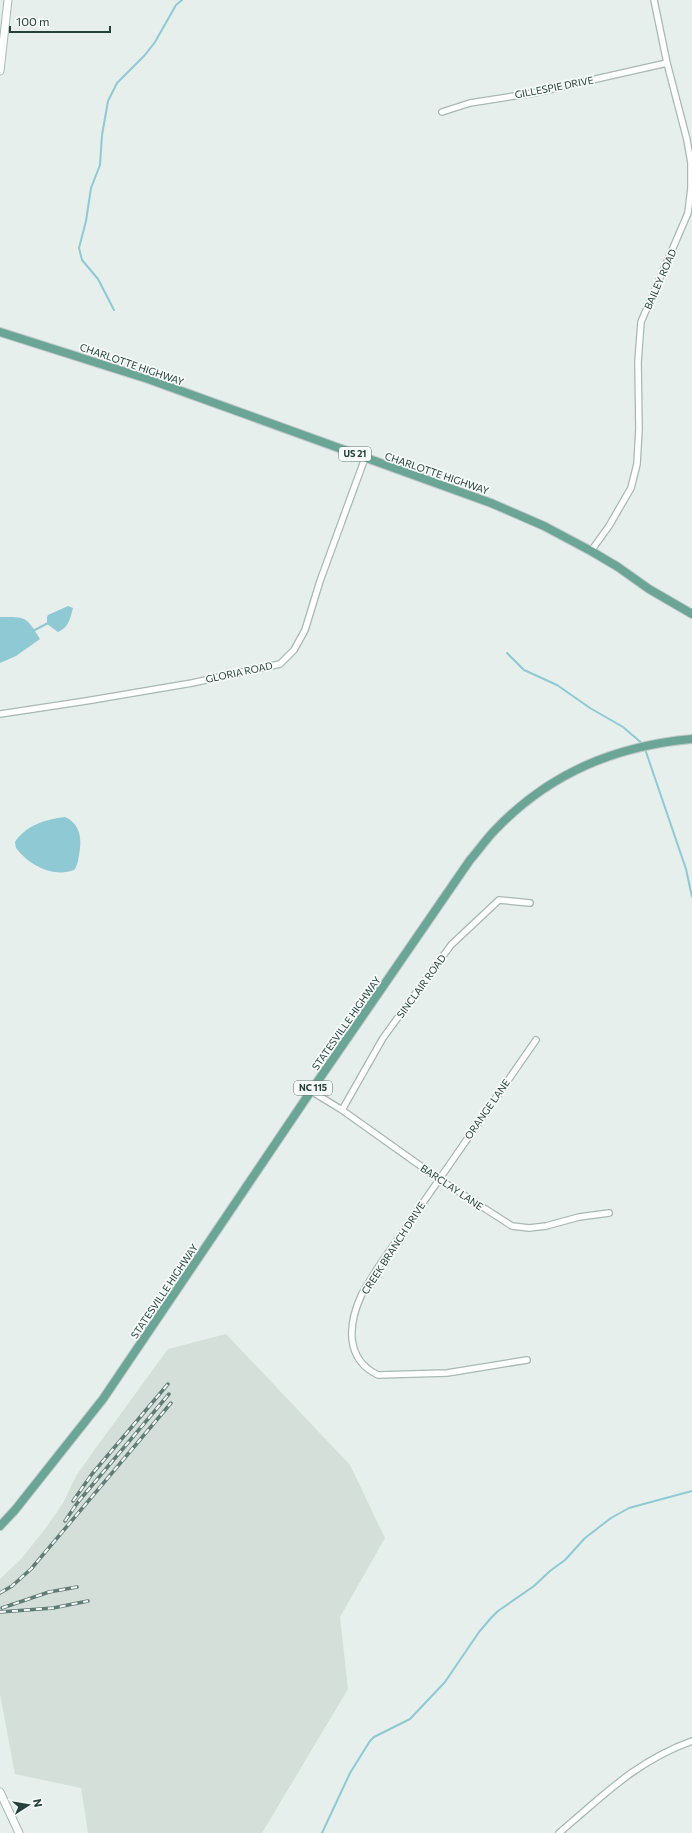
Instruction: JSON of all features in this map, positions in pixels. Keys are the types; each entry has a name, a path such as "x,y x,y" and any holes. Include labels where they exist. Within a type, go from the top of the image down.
{"main road":[{"name":"CHARLOTTE HIGHWAY","path":"0,332 148,379 509,510 591,551 618,567 649,589 692,614"},
{"name":"STATESVILLE HIGHWAY","path":"0,1526 15,1510 103,1399 311,1091 470,860 495,830 523,804 554,781 588,763 624,750 662,741 692,739"}],"street":[{"path":"0,71 8,0"},
{"name":"BAILEY ROAD","path":"591,551 609,526 631,488 637,464 639,429 638,362 641,322 688,213 691,188 691,163 667,63 654,0"},
{"name":"GILLESPIE DRIVE","path":"442,112 470,102 534,93 667,63"},
{"name":"GLORIA ROAD","path":"0,714 184,684 280,664 294,650 305,630 320,581 364,458"},
{"name":"SINCLAIR ROAD","path":"342,1110 383,1038 451,944 499,900 530,903"},
{"name":"ORANGE LANE","path":"439,1179 536,1040"},
{"name":"BARCLAY LANE","path":"311,1091 342,1110 439,1179 512,1226 529,1228 546,1226 579,1217 609,1213"},
{"name":"CREEK BRANCH DRIVE","path":"439,1179 382,1262 361,1296 352,1326 353,1348 357,1357 370,1371 378,1375 388,1376 447,1373 527,1360"},
{"path":"559,1833 607,1790 641,1765 675,1747 692,1741"},
{"path":"0,1792 19,1833"}],"shaded area":[{"path":"226,1334 350,1465 385,1538 340,1617 348,1689 262,1833 88,1833 81,1788 15,1774 0,1694 0,1579 21,1559 45,1529 63,1503 76,1476 168,1349"}],"water":[{"path":"68,606 73,608 70,619 65,628 58,632 47,624 47,617 48,615"},
{"path":"0,617 15,617 24,619 32,626 40,639 16,656 0,663"},
{"path":"65,817 77,828 80,838 78,861 74,870 58,872 42,868 28,860 16,848 15,842 19,836 30,828 43,822"}],"waterway":[{"path":"114,310 98,279 82,260 79,248 86,221 91,188 100,165 102,135 108,101 117,83 145,55 155,42 176,5 182,0"},
{"path":"33,631 48,623"},
{"path":"507,653 524,670 557,685 590,708 623,727 644,745"},
{"path":"645,749 686,869 692,897"},
{"path":"322,1833 350,1773 370,1741 374,1737 410,1719 445,1682 479,1632 498,1611 534,1586 550,1571 565,1560 585,1538 611,1518 629,1508 692,1491"}],"railway":[{"path":"73,1501 92,1474 168,1384"},
{"path":"65,1521 78,1502 169,1394"},
{"path":"0,1593 12,1586 31,1569 171,1403"},
{"path":"2,1608 49,1592 77,1587"},
{"path":"0,1612 53,1608 88,1601"}]}
